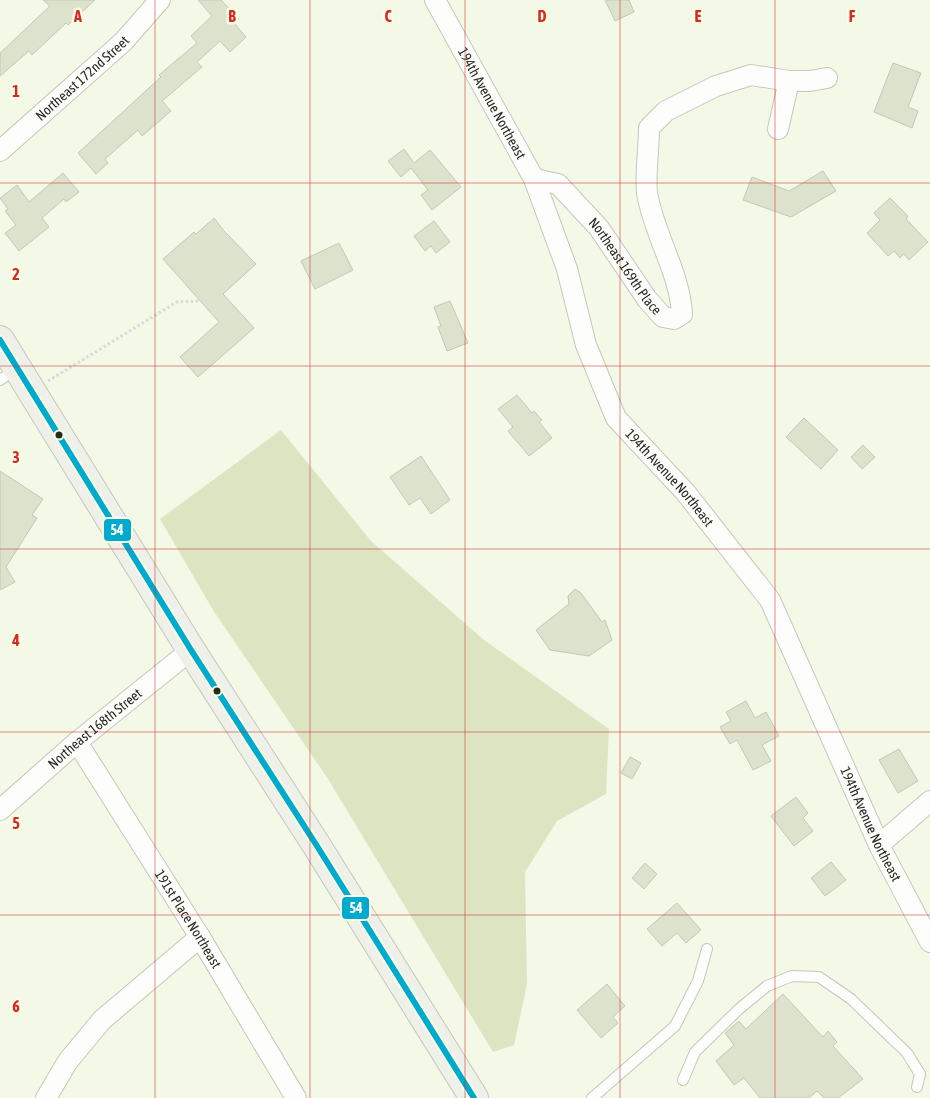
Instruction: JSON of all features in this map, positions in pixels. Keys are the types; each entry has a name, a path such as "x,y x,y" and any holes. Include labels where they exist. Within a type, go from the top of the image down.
{"main road":[{"path":"0,340 9,374 191,650 317,846 474,1098"}],"street":[{"name":"Northeast 172nd Street","path":"0,151 123,42 160,0"},
{"name":"194th Avenue Northeast","path":"436,0 534,179 567,269 586,345 616,418 686,493 770,600 879,845 930,942"},
{"name":"Northeast 169th Place","path":"534,179 558,184 598,228 647,299 663,317 674,319 682,314 681,297 657,230 647,192 649,128 666,111 716,86 750,75 789,81 810,81 827,78"},
{"path":"778,129 789,81"},
{"name":"Northeast 168th Street","path":"0,810 77,742 191,650"},
{"name":"191st Place Northeast","path":"77,742 200,937 296,1098"},
{"path":"879,845 930,802"},
{"path":"46,1098 68,1061 102,1020 200,937"}],"lane":[{"path":"592,1098 675,1026 698,981 707,949"},
{"path":"684,1080 695,1052 739,1009 767,986 792,976 819,977 851,999 907,1053 920,1074 917,1087"}],"path":[{"path":"44,383 177,302 200,301"}],"green space":[{"path":"281,430 371,541 484,640 609,729 606,794 557,821 525,872 527,984 514,1045 493,1052 328,779 213,610 160,519"}],"building":[{"path":"43,0 95,0 68,25 66,23 32,55 29,51 0,76 0,53 50,6"},
{"path":"198,0 221,0 239,19 234,23 246,37 230,52 220,41 197,62 202,67 162,101 171,111 142,136 138,130 105,159 108,163 96,174 78,153 161,77 159,75 197,43 191,36 212,16"},
{"path":"605,0 629,0 634,12 615,21"},
{"path":"893,63 921,73 908,107 918,111 912,128 874,112"},
{"path":"404,149 414,163 430,150 461,187 432,210 421,195 428,190 411,168 401,177 388,161"},
{"path":"823,171 836,191 791,217 743,200 752,177 789,191"},
{"path":"63,173 79,192 66,202 64,199 42,218 49,227 19,251 5,233 16,225 5,211 8,209 0,198 17,185 29,202"},
{"path":"890,198 908,216 906,219 928,242 909,260 904,254 900,258 894,251 888,256 867,233 880,220 874,213"},
{"path":"214,218 256,264 223,294 254,328 198,377 180,357 219,322 163,259 194,232 196,234"},
{"path":"434,221 450,242 436,253 431,246 425,251 414,236"},
{"path":"339,243 353,270 315,289 301,261"},
{"path":"450,301 468,343 447,351 438,327 441,326 434,307"},
{"path":"517,395 532,413 534,411 542,420 539,422 552,438 529,456 508,431 513,427 498,409"},
{"path":"804,418 838,450 821,469 786,437"},
{"path":"863,445 875,457 862,469 851,457"},
{"path":"421,456 450,500 431,514 420,498 409,505 390,477"},
{"path":"0,471 43,499 32,515 37,518 6,567 15,582 0,590"},
{"path":"575,589 581,593 602,622 605,620 612,640 589,656 550,650 536,630 569,604 568,596"},
{"path":"746,701 755,718 766,712 779,736 762,745 771,761 753,770 737,740 730,744 720,727 731,721 726,712"},
{"path":"899,749 918,781 898,793 879,760"},
{"path":"630,757 641,763 632,779 621,773"},
{"path":"796,797 808,813 803,818 813,831 794,846 771,816"},
{"path":"831,862 846,880 825,896 811,878"},
{"path":"645,863 657,874 644,889 632,878"},
{"path":"677,903 701,930 686,943 677,933 662,946 647,929"},
{"path":"607,984 625,1006 613,1017 618,1023 601,1038 577,1010"},
{"path":"783,994 823,1037 828,1031 837,1042 833,1046 863,1079 838,1098 824,1098 817,1091 809,1098 760,1098 744,1078 734,1085 716,1061 734,1045 725,1033 739,1021 746,1029"}],"transit line":[{"name":"54","path":"0,340 191,650 317,846 474,1098"}]}
